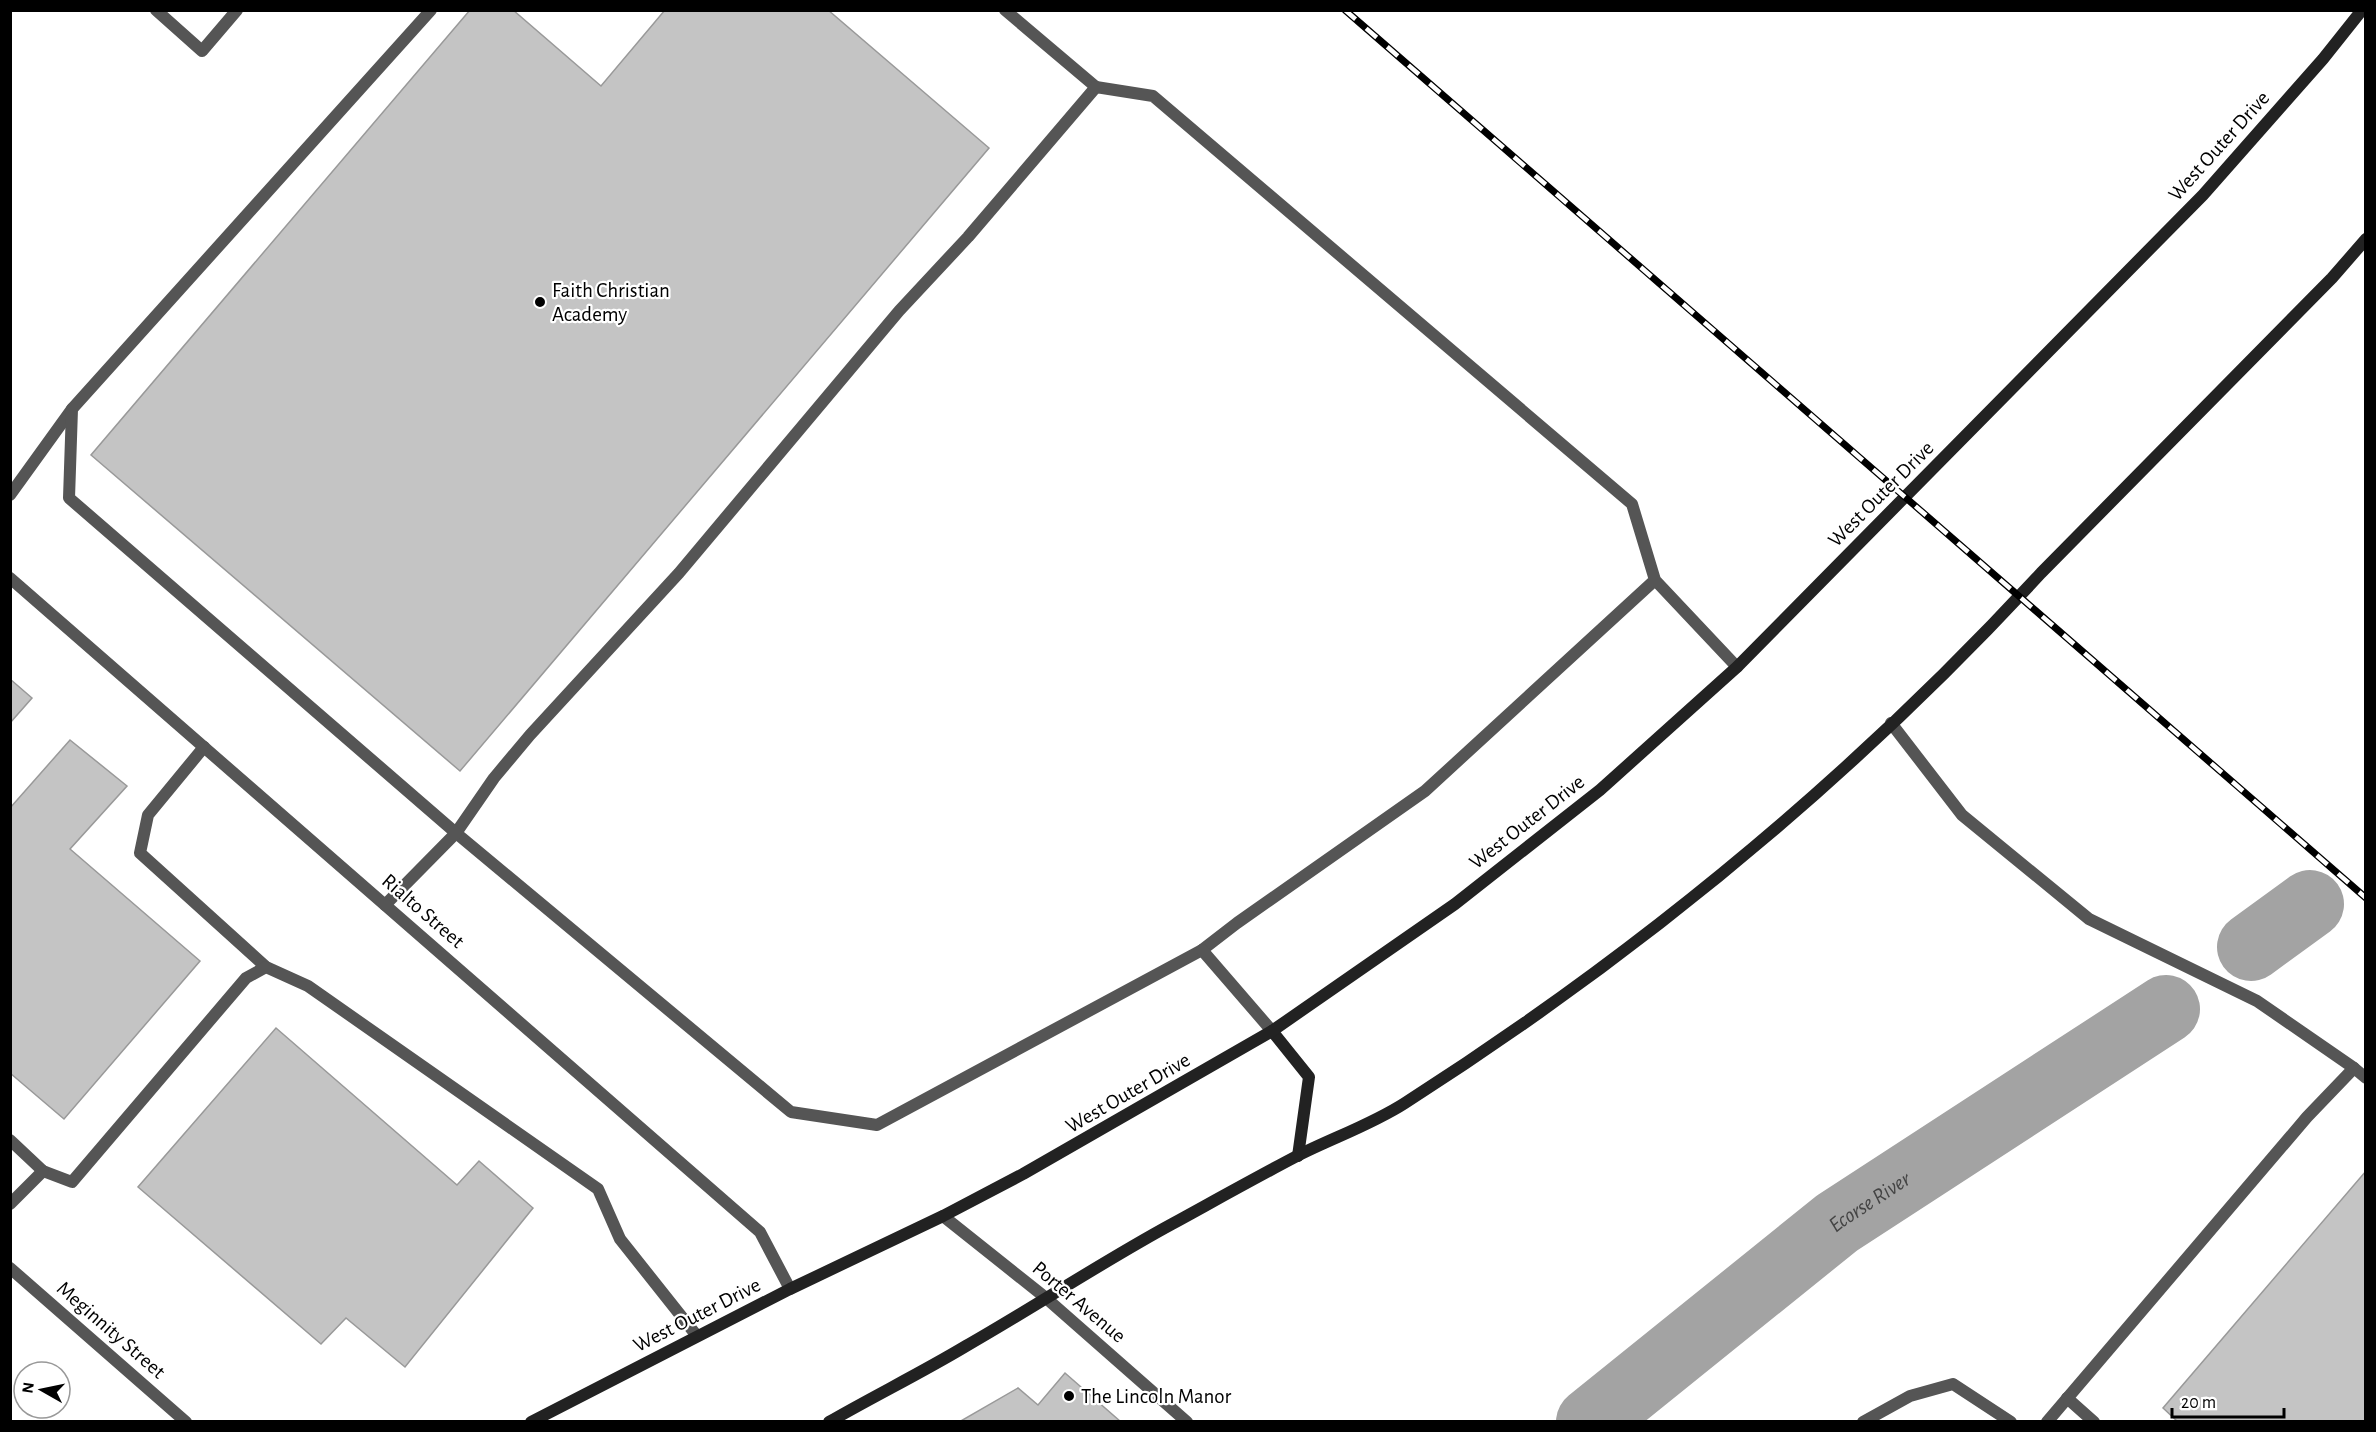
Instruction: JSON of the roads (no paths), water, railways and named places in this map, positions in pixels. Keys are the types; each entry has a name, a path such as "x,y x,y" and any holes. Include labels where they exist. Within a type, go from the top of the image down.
{"main road":[{"name":"West Outer Drive","path":"531,1422 790,1289 943,1216 1023,1174 1272,1031 1464,897 1600,790 1737,667 2203,195 2323,59 2362,10"},
{"path":"829,1422 966,1347 1112,1257 1298,1156 1400,1107 1524,1024 1615,959 1787,819 1891,723 1998,620 2041,573 2332,278 2366,239"},
{"path":"1272,1031 1309,1077 1298,1156"}],"street":[{"path":"156,10 202,51 237,10"},
{"path":"10,495 72,409 431,10"},
{"path":"1005,10 1096,87 1153,96 1632,504 1655,580 1737,667"},
{"path":"386,905 456,833 494,778 530,735 679,573 899,311 968,237 1096,87"},
{"path":"72,409 69,498 456,833 791,1112 866,1124 877,1125 1202,950 1237,922 1425,791 1655,580"},
{"name":"Rialto Street","path":"10,578 760,1232 790,1289"},
{"path":"1891,723 1962,815 2089,919 2257,1001 2366,1078"},
{"path":"204,747 148,815 140,853 266,967 308,986 598,1189 620,1239 697,1336"},
{"path":"1202,950 1272,1031"},
{"path":"10,1140 43,1171 72,1182 246,978 266,967"},
{"path":"2047,1422 2307,1117 2354,1068"},
{"path":"10,1204 43,1171"},
{"name":"Porter Avenue","path":"943,1216 1046,1298 1187,1422"},
{"name":"Meginnity Street","path":"10,1268 186,1422"},
{"path":"1863,1422 1910,1396 1953,1384 2011,1422"},
{"path":"2067,1398 2094,1422"}],"waterway":[{"name":"Ecorse River","path":"2251,947 2310,904"},
{"name":"Ecorse River","path":"1590,1422 1837,1223 2166,1009"}],"railway":[{"path":"1345,10 2366,898"}],"place":[{"name":"Faith Christian Academy","path":"540,302"},
{"name":"The Lincoln Manor","path":"1069,1396"}]}
